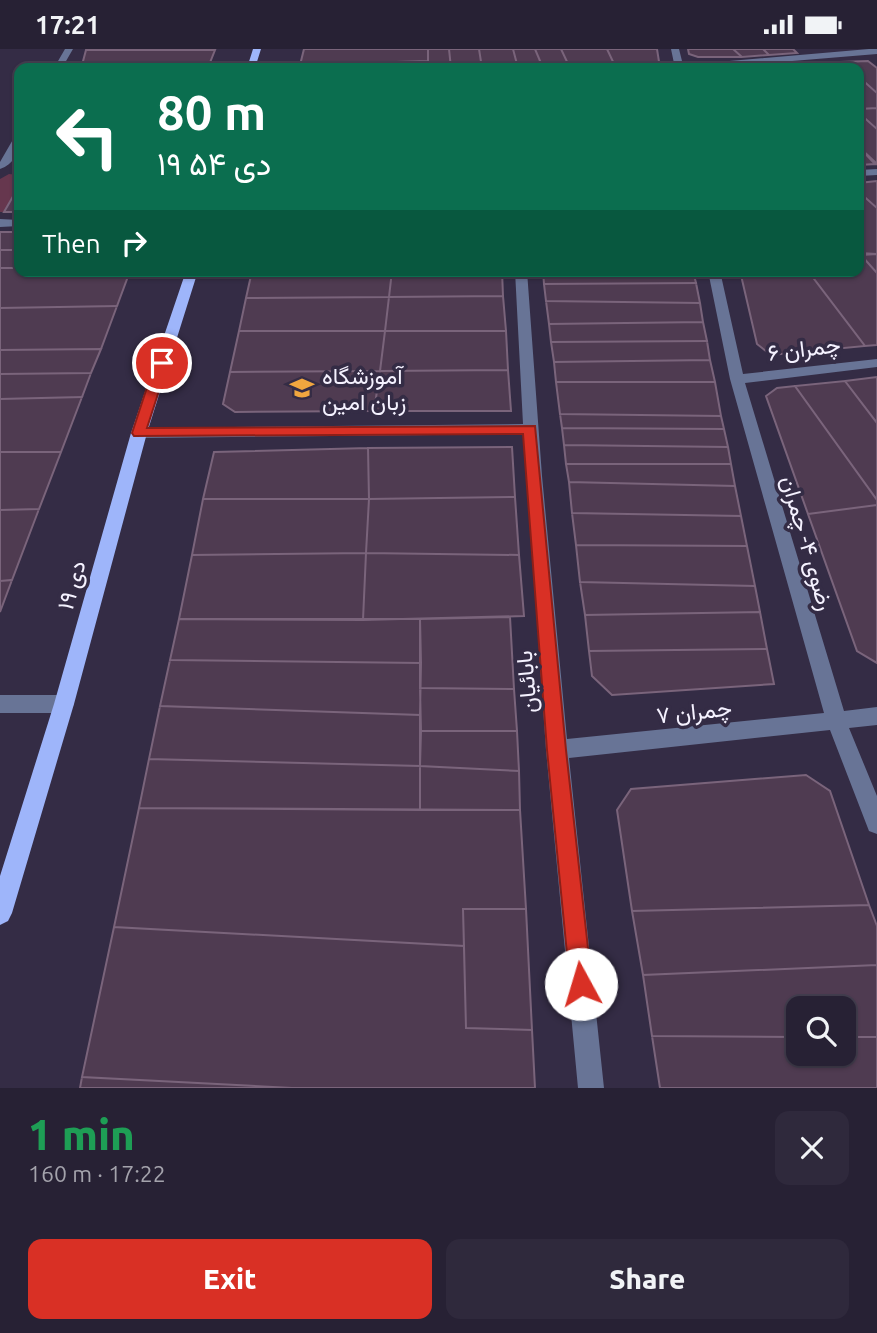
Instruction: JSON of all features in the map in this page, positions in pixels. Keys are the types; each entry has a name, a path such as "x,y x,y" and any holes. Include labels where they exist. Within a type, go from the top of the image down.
{"main road":[{"name":"۱۹ دی","path":"0,913 64,704 139,433 190,277"}],"street":[{"path":"737,63 877,51"},
{"path":"0,166 6,163 14,148"},
{"name":"بابائیان","path":"521,277 530,429 556,750 591,1088"},
{"name":"رضوی ۴- چمران","path":"715,277 737,379 837,722 877,823"},
{"name":"چمران ۶","path":"737,379 877,363"},
{"path":"139,433 530,429"},
{"path":"0,704 64,704"},
{"name":"چمران ۷","path":"556,750 877,716"}],"shaded area":[{"path":"14,174 14,195 4,212 0,212 0,179"}],"building":[{"path":"88,49 215,49 86,50"},
{"path":"304,49 428,49 428,61 300,63"},
{"path":"428,49 449,49 450,63 428,63"},
{"path":"449,49 479,49 481,63 450,63"},
{"path":"479,49 513,49 517,63 481,63"},
{"path":"513,49 535,49 541,63 517,63"},
{"path":"535,49 561,49 568,63 541,63"},
{"path":"561,49 607,49 614,63 568,63"},
{"path":"607,49 657,49 659,63 614,63"},
{"path":"688,49 733,49 742,57 698,57 689,54"},
{"path":"733,49 763,49 769,55 742,57"},
{"path":"763,49 793,49 797,53 769,55"},
{"path":"86,50 215,50 210,63 83,63"},
{"path":"428,61 428,63 364,63"},
{"path":"868,61 877,68 877,93 864,81 864,63 842,62"},
{"path":"864,81 877,93 877,108 864,109"},
{"path":"877,108 877,129 864,117 864,109"},
{"path":"864,117 877,129 877,164 864,152"},
{"path":"864,152 875,164 864,165"},
{"path":"877,181 877,208 864,196 864,182"},
{"path":"14,195 14,212 4,212"},
{"path":"864,196 877,208 877,254 864,253"},
{"path":"0,232 14,232 14,250 0,250"},
{"path":"0,250 14,250 14,268 0,268"},
{"path":"877,254 877,273 864,258 864,255"},
{"path":"864,258 877,273 877,345 865,346 813,277 864,277"},
{"path":"0,268 14,268 14,277 128,277 117,306 0,308"},
{"path":"251,277 391,277 389,297 246,298"},
{"path":"391,277 502,277 503,296 389,297"},
{"path":"543,277 694,277 696,283 544,284"},
{"path":"741,277 813,277 865,346 771,355 757,344"},
{"path":"696,283 700,303 546,301 544,284"},
{"path":"503,296 506,331 385,331 389,297"},
{"path":"389,297 385,331 239,331 246,298"},
{"path":"546,301 700,303 703,322 549,324"},
{"path":"117,306 101,349 0,350 0,308"},
{"path":"703,322 707,341 551,342 549,324"},
{"path":"239,331 385,331 380,371 230,372"},
{"path":"385,331 506,331 508,370 380,371"},
{"path":"707,341 710,360 554,362 551,342"},
{"path":"101,349 91,373 0,374 0,350"},
{"path":"710,360 715,382 556,382 554,362"},
{"path":"508,370 511,411 374,411 380,371"},
{"name":"آموزشگاه زبان امین","path":"380,371 374,411 235,412 223,404 230,372"},
{"path":"91,373 82,397 0,399 0,374"},
{"path":"877,377 877,423 845,381"},
{"path":"845,381 877,423 877,500 795,386"},
{"path":"556,382 715,382 721,416 560,414"},
{"path":"795,386 877,500 877,505 808,514 766,396 777,388"},
{"path":"82,397 61,452 0,452 0,399"},
{"path":"560,414 721,416 724,429 562,428"},
{"path":"562,428 724,429 728,447 564,445"},
{"path":"564,445 728,447 731,464 566,464"},
{"path":"512,447 515,497 369,499 368,448"},
{"path":"368,448 369,499 203,499 214,452"},
{"path":"0,452 61,452 39,509 0,510"},
{"path":"566,464 731,464 735,486 569,482"},
{"path":"569,482 735,486 741,516 572,513"},
{"path":"515,497 519,555 366,553 369,499"},
{"path":"203,499 369,499 366,553 192,555"},
{"path":"877,505 877,663 857,651 808,514"},
{"path":"39,509 12,580 0,581 0,510"},
{"path":"572,513 741,516 747,546 576,545"},
{"path":"576,545 747,546 755,586 580,582"},
{"path":"366,553 363,620 179,619 192,555"},
{"path":"366,553 519,555 524,616 363,620"},
{"path":"12,580 0,612 0,581"},
{"path":"580,582 755,586 760,612 585,615"},
{"path":"760,612 767,649 589,651 585,615"},
{"path":"510,617 514,689 420,688 420,619"},
{"path":"179,619 420,619 421,663 170,660"},
{"path":"767,649 774,684 612,695 592,676 589,651"},
{"path":"170,660 421,663 420,715 160,706"},
{"path":"420,688 514,689 517,731 421,731"},
{"path":"160,706 420,715 420,766 149,759"},
{"path":"421,731 517,731 519,771 420,766"},
{"path":"149,759 420,766 420,810 139,808"},
{"path":"420,766 519,771 520,810 420,810"},
{"path":"806,775 830,791 869,905 632,911 617,810 631,789"},
{"path":"139,808 520,810 526,909 463,909 464,946 114,927"},
{"path":"869,905 877,926 877,965 643,975 632,911"},
{"path":"463,909 526,909 532,1030 466,1028"},
{"path":"114,927 464,946 466,1028 532,1030 535,1088 292,1088 82,1077"},
{"path":"877,965 877,1037 856,1037 856,996 786,996 786,1037 652,1036 643,975"},
{"path":"652,1036 786,1037 786,1066 856,1066 856,1037 877,1037 877,1088 660,1088"},
{"path":"82,1077 292,1088 80,1088"}],"place":[{"name":"آموزشگاه زبان امین","path":"302,388"}],"route":[{"path":"162,363 139,433 530,429 556,750 581,984"}]}
